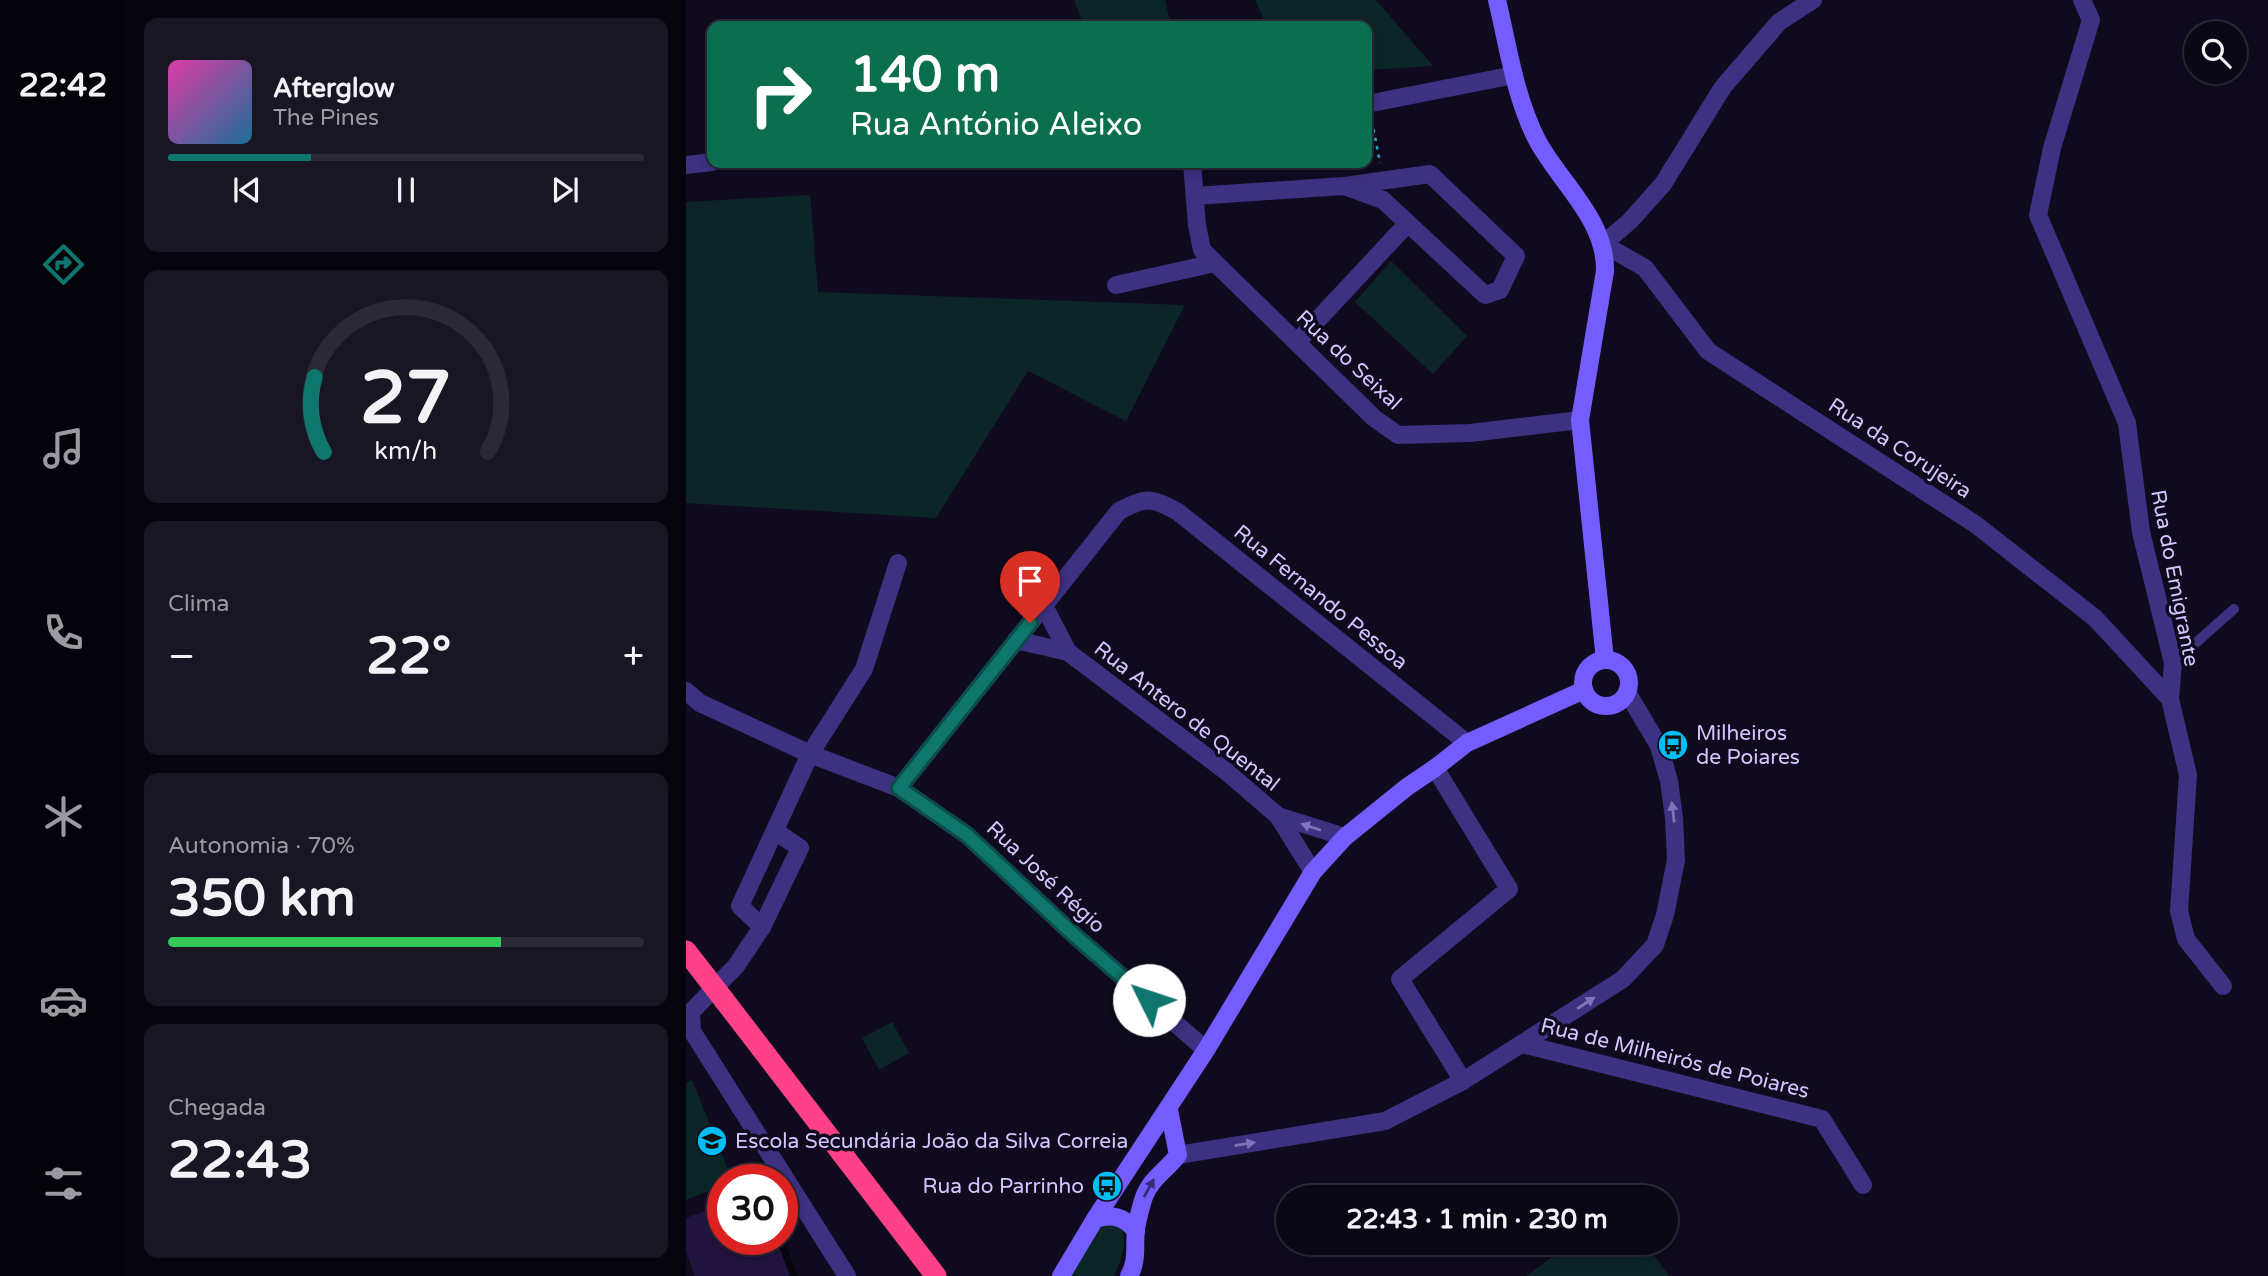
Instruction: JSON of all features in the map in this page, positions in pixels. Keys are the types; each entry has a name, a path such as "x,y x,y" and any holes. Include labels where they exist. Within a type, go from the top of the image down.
{"highway":[{"path":"686,951 697,979 936,1276"},
{"path":"719,1004 919,1276"}],"street":[{"path":"1497,0 1514,75 1536,138 1591,219 1603,244 1605,271 1580,420 1605,660"},
{"path":"1603,244 1630,221 1663,184 1723,87 1779,22 1813,0"},
{"name":"Rua do Emigrante","path":"2082,0 2091,20 2052,148 2038,215 2127,423 2141,532 2173,663 2170,699 2188,775 2179,911 2186,939 2223,986"},
{"path":"1372,103 1514,75"},
{"path":"686,165 707,163"},
{"name":"Rua do Seixal","path":"1192,168 1202,250 1374,418 1398,435 1470,433 1580,420"},
{"path":"1195,196 1344,186 1430,174 1516,256 1500,290 1485,295 1383,200 1344,186"},
{"path":"1297,342 1408,223"},
{"name":"Rua da Corujeira","path":"1603,244 1645,268 1708,351 1975,524 2095,618 2170,699"},
{"path":"1116,285 1214,263"},
{"name":"Rua Fernando Pessoa","path":"1044,606 1119,511 1140,500 1160,502 1178,512 1467,743"},
{"path":"762,927 740,906 810,754 864,669 898,563"},
{"path":"899,788 1044,606"},
{"name":"Rua Antero de Quental","path":"1044,606 1068,652"},
{"name":"Rua Antero de Quental","path":"1016,640 1068,652 1227,772 1278,816 1312,872"},
{"path":"1605,660 1613,661 1625,670 1629,685 1622,699 1609,706 1594,702 1584,690 1587,670 1598,661 1605,660"},
{"path":"1061,1276 1095,1219 1206,1050 1312,872 1345,837 1467,743 1584,690"},
{"name":"Rua José Régio","path":"686,691 700,703 810,754 899,788 967,835 1073,934 1206,1050"},
{"name":"Rua de Milheirós de Poiares","path":"1178,1155 1385,1121 1463,1081 1623,979 1655,945 1665,915 1676,860 1669,781 1659,746 1627,692"},
{"path":"1435,768 1509,888 1401,979 1463,1081"},
{"name":"Rua Antero de Quental","path":"1278,816 1345,837"},
{"path":"775,831 800,848 762,927 736,966 691,1012 692,1031 847,1276"},
{"name":"Rua de Milheirós de Poiares","path":"1522,1044 1822,1119 1863,1185"},
{"path":"1134,1273 1136,1231 1144,1198 1150,1184 1170,1167 1178,1155 1168,1110"},
{"path":"1095,1219 1109,1215 1119,1217 1128,1221 1136,1231"}],"lane":[{"path":"2173,663 2234,609"}],"path":[{"path":"1372,124 1383,180"}],"green space":[{"path":"1074,0 1165,0 1170,21 1082,21"},
{"path":"1255,0 1376,0 1433,66 1372,70 1372,21 1265,21"},
{"path":"810,195 818,292 1185,305 1126,421 1028,371 936,518 686,503 686,202"},
{"path":"1391,261 1467,336 1433,374 1355,302"},
{"path":"892,1022 909,1053 879,1070 862,1038"},
{"path":"692,1080 726,1164 707,1164 707,1191 686,1200 686,1083"},
{"path":"1113,1223 1121,1227 1124,1240 1123,1252 1114,1276 1069,1276 1098,1228 1103,1224"},
{"path":"1555,1255 1654,1255 1669,1276 1526,1276"}],"building":[{"path":"707,1210 707,1255 782,1255 790,1276 695,1276 686,1252 686,1218"}],"place":[{"name":"Milheiros de Poiares","path":"1673,745"},
{"name":"Escola Secundária João da Silva Correia","path":"712,1141"},
{"name":"Rua do Parrinho","path":"1107,1186"}],"route":[{"path":"1030,623 899,788 967,835 1073,934 1149,1000"}]}
